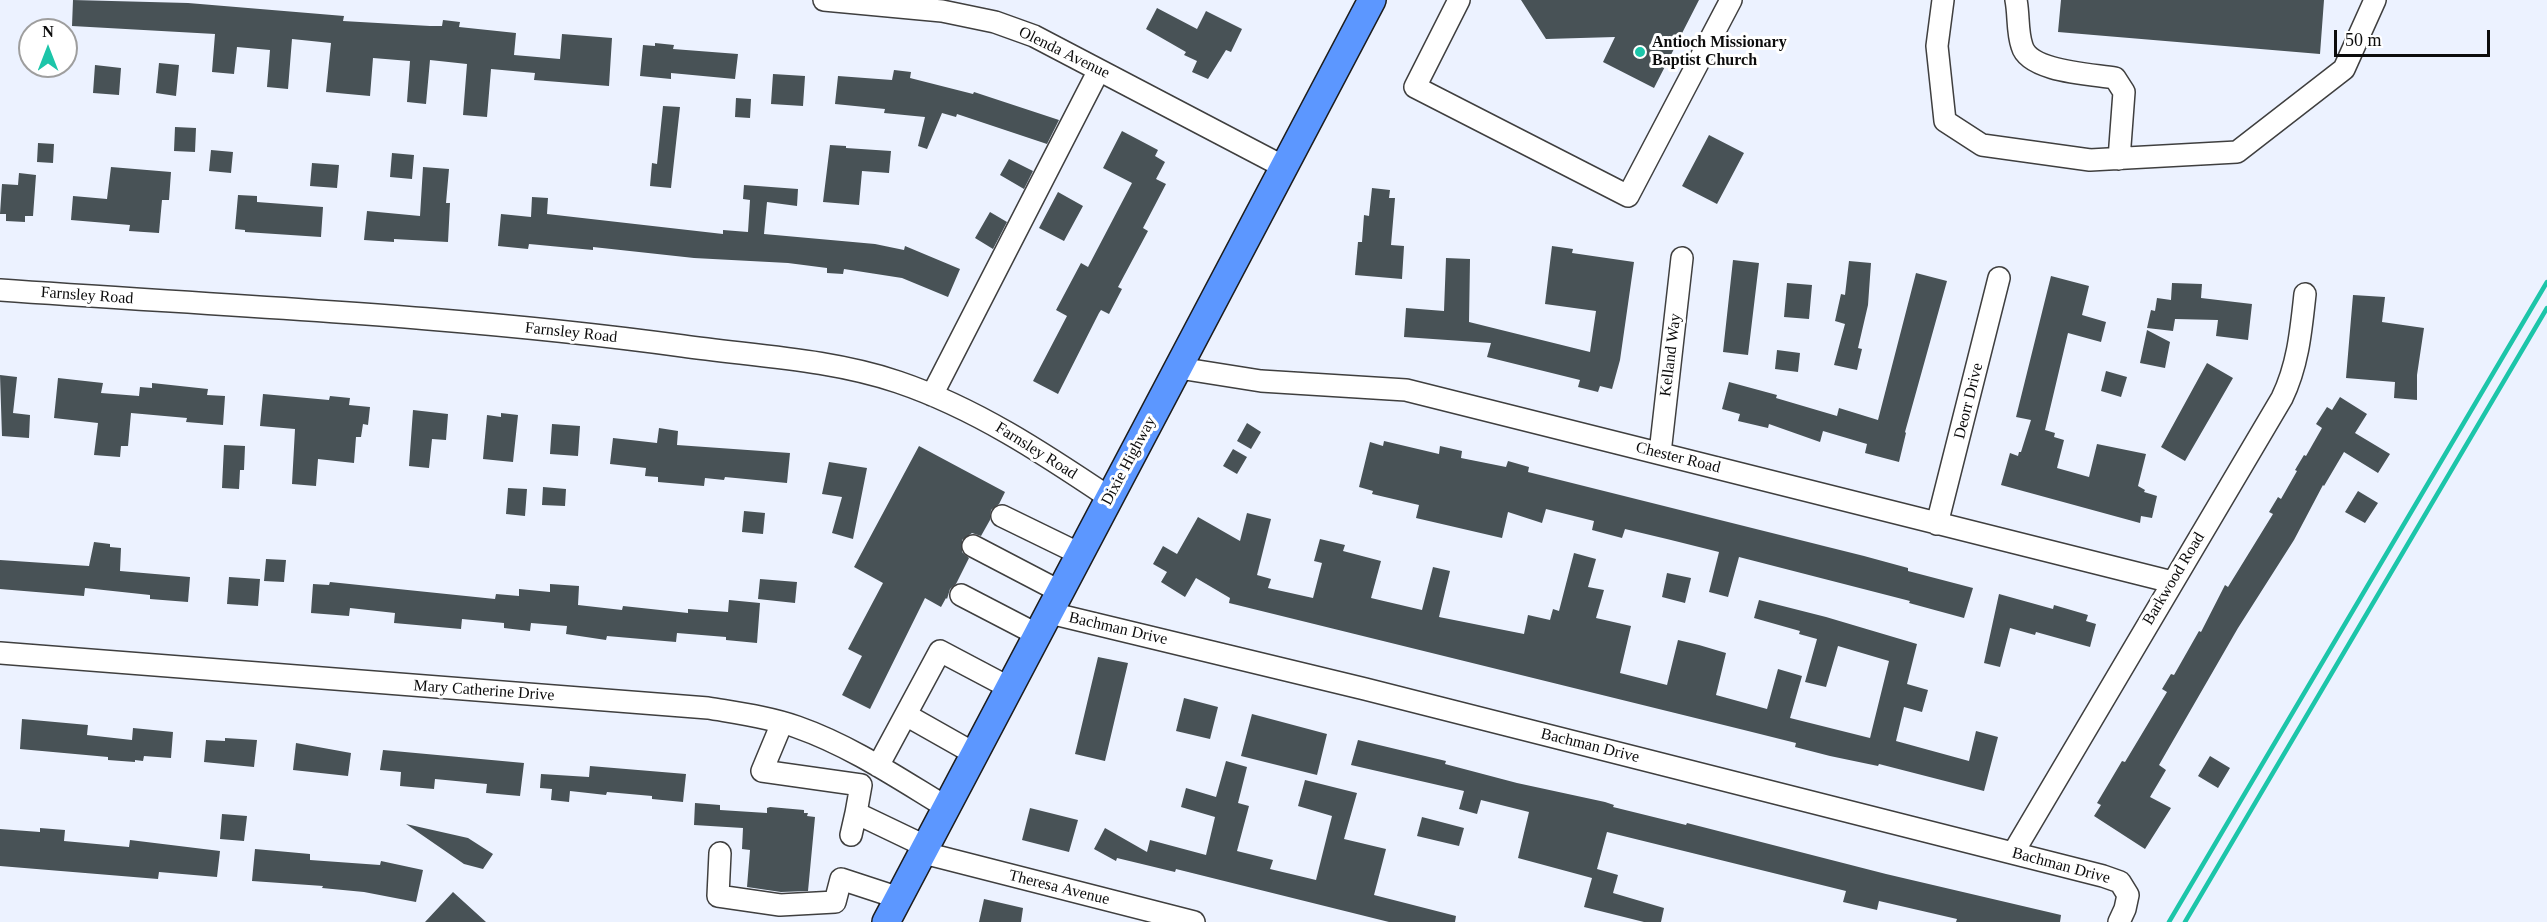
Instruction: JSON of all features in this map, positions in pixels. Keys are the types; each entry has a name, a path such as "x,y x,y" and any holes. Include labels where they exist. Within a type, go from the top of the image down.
{"main road":[{"name":"Dixie Highway","path":"886,922 1372,0"}],"street":[{"name":"Olenda Avenue","path":"824,0 942,11 995,22 1034,36 1284,167"},
{"path":"1459,0 1415,87 1628,196 1731,0"},
{"path":"1943,0 1937,46 1945,121 1982,145 2090,160 2237,152 2344,69 2374,0"},
{"path":"2016,0 2022,48 2034,61 2054,69 2115,78 2120,85 2124,92 2119,159"},
{"path":"932,394 1099,70"},
{"name":"Kelland Way","path":"1660,453 1683,258"},
{"name":"Deorr Drive","path":"1937,524 1999,278"},
{"name":"Farnsley Road","path":"0,290 541,329 815,364 866,373 932,394 977,415 1059,464 1110,498"},
{"name":"Barkwood Road","path":"2013,853 2289,385 2300,345 2305,294"},
{"name":"Chester Road","path":"1179,368 1261,381 1406,390 2172,582"},
{"path":"1002,516 1080,554"},
{"path":"973,546 1050,614"},
{"path":"961,595 1050,614"},
{"name":"Bachman Drive","path":"1050,614 1365,689 2103,876 2120,882 2126,888 2128,895 2126,909 2119,922"},
{"path":"879,766 940,651 1010,688"},
{"name":"Mary Catherine Drive","path":"0,653 708,708 782,723 848,748 946,807"},
{"path":"906,715 975,754"},
{"path":"782,723 762,771 861,785 851,835"},
{"name":"Theresa Avenue","path":"856,813 925,850 1194,922"},
{"path":"720,854 718,896 780,905 835,902 841,879 899,898"}],"building":[{"path":"73,0 188,3 344,16 343,21 430,26 442,26 443,20 460,22 459,27 516,33 514,55 560,59 562,34 612,38 609,86 534,80 535,73 491,69 487,117 463,115 467,64 430,60 426,104 407,102 410,61 373,58 370,96 326,92 331,43 292,39 288,89 267,87 270,50 237,47 234,74 212,72 215,34 78,26 78,18 72,18"},
{"name":"Antioch Missionary Baptist Church","path":"1521,0 1699,0 1654,88 1603,62 1615,37 1546,39"},
{"path":"2061,0 2324,0 2320,54 2058,32"},
{"path":"1157,8 1197,29 1206,11 1242,29 1231,52 1226,50 1208,79 1192,72 1197,61 1184,55 1186,52 1146,29"},
{"path":"655,43 674,45 673,49 738,54 735,79 671,73 671,79 640,76 643,45 655,46"},
{"path":"159,63 179,65 176,96 156,93"},
{"path":"95,65 121,68 119,95 93,93"},
{"path":"894,70 911,72 910,78 973,94 974,92 1059,120 1047,144 957,114 956,117 942,113 927,149 918,146 925,117 884,113 885,109 835,104 838,76 892,80"},
{"path":"773,74 805,76 803,106 771,104"},
{"path":"736,98 751,99 750,118 735,117"},
{"path":"663,106 680,107 671,188 650,186 652,163 657,164"},
{"path":"175,127 196,128 195,152 174,151"},
{"path":"1122,131 1158,150 1155,156 1165,162 1156,179 1166,184 1143,228 1148,231 1118,287 1122,289 1109,314 1101,310 1099,313 1058,394 1033,381 1067,316 1056,310 1081,263 1088,267 1132,183 1103,168"},
{"path":"1709,135 1744,153 1717,204 1682,186"},
{"path":"38,143 54,144 53,163 37,162"},
{"path":"830,145 891,151 889,173 862,171 859,205 823,202"},
{"path":"211,150 233,152 231,173 209,171"},
{"path":"392,153 414,155 412,179 390,177"},
{"path":"1009,159 1033,171 1024,189 1000,175"},
{"path":"312,163 339,165 337,188 310,186"},
{"path":"111,167 171,172 169,200 162,200 159,233 129,231 130,225 71,220 73,196 107,199"},
{"path":"423,167 449,169 446,203 450,203 448,242 364,240 367,211 420,216"},
{"path":"19,173 36,175 33,216 25,216 25,222 6,221 6,214 0,214 2,184 18,185"},
{"path":"744,185 798,189 797,206 767,202 764,234 875,244 904,250 905,246 960,269 948,297 902,278 844,269 843,274 827,273 827,268 788,263 694,258 593,247 593,250 529,244 528,249 498,246 501,214 531,217 532,197 548,198 547,214 723,234 723,230 748,232 750,200 743,199"},
{"path":"1372,188 1390,190 1389,198 1395,198 1391,245 1404,246 1402,279 1355,275 1358,242 1362,242 1364,215 1369,216"},
{"path":"1058,192 1083,206 1064,241 1039,228"},
{"path":"238,195 257,196 257,202 323,207 321,237 245,232 245,230 235,229"},
{"path":"990,212 1007,222 993,249 975,238"},
{"path":"1552,246 1573,249 1572,253 1634,262 1620,360 1612,389 1600,386 1598,392 1578,387 1580,380 1487,357 1491,343 1404,337 1406,308 1444,311 1446,258 1470,259 1469,322 1590,352 1596,311 1545,304"},
{"path":"1733,260 1759,263 1748,355 1723,352"},
{"path":"1849,261 1871,263 1868,305 1858,348 1862,349 1857,370 1834,365 1845,324 1835,321 1841,294 1845,295"},
{"path":"1916,273 1947,281 1905,432 1899,462 1865,453 1867,444 1823,431 1820,442 1769,424 1768,428 1738,421 1740,414 1722,409 1729,382 1777,395 1776,398 1837,416 1839,408 1878,420"},
{"path":"2051,276 2089,286 2082,315 2106,322 2101,342 2068,333 2045,430 2055,433 2054,437 2064,440 2057,468 2089,477 2097,444 2146,454 2138,486 2145,490 2144,492 2157,496 2152,518 2141,516 2140,523 2001,485 2010,453 2018,456 2021,452 2031,420 2016,417"},
{"path":"1787,283 1812,285 1809,319 1784,317"},
{"path":"2172,283 2202,284 2201,298 2252,304 2248,340 2216,336 2218,320 2175,319 2173,331 2147,328 2151,310 2155,311 2157,298 2171,300"},
{"path":"2353,295 2385,297 2382,322 2424,328 2417,375 2417,400 2394,398 2395,382 2346,378"},
{"path":"2147,330 2170,342 2165,368 2140,363"},
{"path":"1777,350 1800,353 1798,372 1775,369"},
{"path":"2207,363 2233,378 2185,461 2161,447"},
{"path":"2106,371 2127,377 2121,397 2101,391"},
{"path":"0,375 17,377 13,413 30,415 29,438 2,436"},
{"path":"58,378 103,383 101,393 139,396 140,387 152,388 152,383 208,389 207,395 225,396 223,425 186,422 187,418 131,413 128,446 121,446 120,457 94,455 98,423 54,418"},
{"path":"263,394 329,400 330,396 350,398 349,405 370,407 368,425 363,424 361,437 356,437 354,463 318,459 316,486 292,484 295,429 260,426"},
{"path":"2340,397 2367,414 2355,433 2390,454 2378,473 2344,452 2323,485 2294,540 2238,628 2159,765 2166,770 2150,797 2171,808 2145,849 2094,816 2101,805 2097,803 2122,761 2125,762 2167,692 2162,689 2171,674 2174,675 2199,631 2201,632 2225,585 2228,587 2273,514 2269,512 2278,497 2281,499 2297,471 2295,470 2322,428 2316,424 2327,407 2332,410"},
{"path":"413,410 448,414 446,440 432,439 429,468 409,466"},
{"path":"501,413 518,415 513,462 483,459 487,415 501,417"},
{"path":"1247,423 1261,432 1251,449 1237,441"},
{"path":"552,424 580,426 578,456 550,454"},
{"path":"659,428 678,431 677,445 790,453 787,483 725,477 724,480 705,478 704,486 658,482 658,477 645,476 646,468 610,464 613,438 657,443"},
{"path":"1384,441 1439,454 1440,446 1462,451 1461,458 1506,467 1508,461 1529,467 1528,472 1864,556 1908,568 1908,571 1973,588 1964,618 1909,603 1910,601 1739,557 1728,597 1709,592 1719,552 1625,529 1622,538 1592,530 1594,521 1546,509 1542,523 1508,512 1502,538 1416,518 1419,505 1372,494 1373,491 1359,487 1370,442 1383,446"},
{"path":"224,445 245,446 244,470 240,470 239,489 222,488"},
{"path":"919,446 1005,492 999,504 991,510 990,520 981,536 972,533 962,540 962,552 969,558 941,607 925,598 870,709 842,695 862,656 848,649 883,583 854,567"},
{"path":"1233,449 1247,457 1237,474 1223,466"},
{"path":"829,462 867,468 853,539 832,533 842,497 822,494"},
{"path":"543,487 566,489 565,506 542,505"},
{"path":"508,488 527,489 525,516 506,514"},
{"path":"2358,491 2378,503 2365,523 2345,512"},
{"path":"744,511 765,513 763,534 742,532"},
{"path":"1247,513 1271,519 1257,575 1271,579 1268,588 1313,598 1322,563 1314,561 1320,539 1345,545 1343,551 1381,561 1371,598 1422,610 1433,567 1450,571 1439,617 1524,634 1528,615 1550,620 1553,609 1559,611 1574,553 1596,559 1588,587 1604,590 1596,618 1631,626 1620,673 1667,685 1678,640 1699,645 1726,653 1716,695 1767,709 1778,669 1802,676 1790,718 1870,738 1889,661 1838,646 1826,687 1805,682 1817,639 1799,634 1800,631 1754,618 1759,600 1917,644 1907,684 1928,690 1922,712 1904,707 1896,741 1969,761 1976,731 1998,737 1984,791 1879,764 1878,766 1830,756 1795,747 1796,743 1229,603 1230,598 1196,578 1185,597 1161,582 1167,572 1153,564 1163,546 1177,554 1198,517 1240,541"},
{"path":"94,542 121,548 120,571 190,577 188,602 150,599 150,595 85,588 84,596 0,589 0,560 89,566"},
{"path":"266,559 286,560 284,582 264,581"},
{"path":"1667,573 1691,578 1685,603 1662,597"},
{"path":"229,577 260,579 258,606 227,604"},
{"path":"760,579 797,582 795,603 758,599"},
{"path":"330,582 495,599 496,594 519,596 519,589 550,592 550,584 579,586 578,605 622,610 623,606 688,613 688,609 728,612 729,600 760,603 757,643 726,640 726,637 677,633 676,642 607,636 606,640 566,634 567,626 531,623 530,631 504,628 504,623 462,619 461,629 394,623 395,613 350,608 349,616 311,613 313,584 329,585"},
{"path":"1999,594 2053,609 2054,605 2088,615 2086,621 2096,624 2090,647 2036,632 2035,635 2010,628 2000,667 1984,663"},
{"path":"1098,657 1128,663 1105,761 1075,754"},
{"path":"1184,698 1218,707 1210,739 1176,731"},
{"path":"1252,714 1327,734 1317,775 1241,756"},
{"path":"22,719 88,725 87,735 132,740 133,728 173,732 171,758 144,756 143,761 135,760 135,762 108,760 108,757 20,749"},
{"path":"225,738 257,740 254,767 204,762 206,740 225,741"},
{"path":"1358,740 1446,761 1445,764 1517,783 1605,802 1614,805 1613,807 2061,915 2060,922 1956,922 1957,919 1879,901 1877,910 1843,902 1846,891 1607,832 1597,869 1618,875 1613,893 1664,908 1661,922 1644,922 1584,907 1592,878 1518,858 1529,812 1481,800 1477,814 1459,809 1464,791 1351,765"},
{"path":"296,743 351,753 348,776 293,770"},
{"path":"383,750 524,763 520,796 486,793 487,784 435,779 434,789 400,786 401,772 380,770"},
{"path":"2210,756 2230,768 2218,788 2198,776"},
{"path":"1226,761 1247,767 1238,803 1249,806 1237,851 1273,860 1270,869 1316,880 1332,816 1298,806 1305,780 1357,793 1344,839 1386,849 1374,895 1456,916 1455,922 1389,922 1176,869 1175,872 1117,858 1116,861 1094,849 1105,828 1147,852 1150,840 1206,855 1215,817 1181,807 1186,788 1216,797"},
{"path":"590,766 686,774 683,802 652,799 652,796 607,792 606,795 570,791 569,802 551,800 552,789 540,788 541,774 589,777"},
{"path":"695,803 720,805 720,810 767,813 767,808 770,807 804,810 804,813 808,813 807,816 815,817 808,891 781,892 747,887 750,850 742,849 743,828 694,825"},
{"path":"1030,808 1078,820 1069,852 1022,840"},
{"path":"222,814 247,816 244,841 220,839"},
{"path":"1422,817 1464,828 1459,846 1417,836"},
{"path":"406,824 468,838 493,854 483,869 464,864"},
{"path":"40,828 65,830 64,841 129,847 130,840 220,851 217,877 159,872 158,879 0,866 0,829 40,832"},
{"path":"255,849 310,854 310,860 380,865 381,861 423,870 416,902 364,892 322,888 323,886 252,881"},
{"path":"453,892 486,922 425,922"},
{"path":"984,899 1023,908 1021,922 979,922"}],"railway":[{"path":"2169,922 2547,282"},
{"path":"2185,922 2547,308"}],"place":[{"name":"Antioch Missionary Baptist Church","path":"1640,52"}]}
